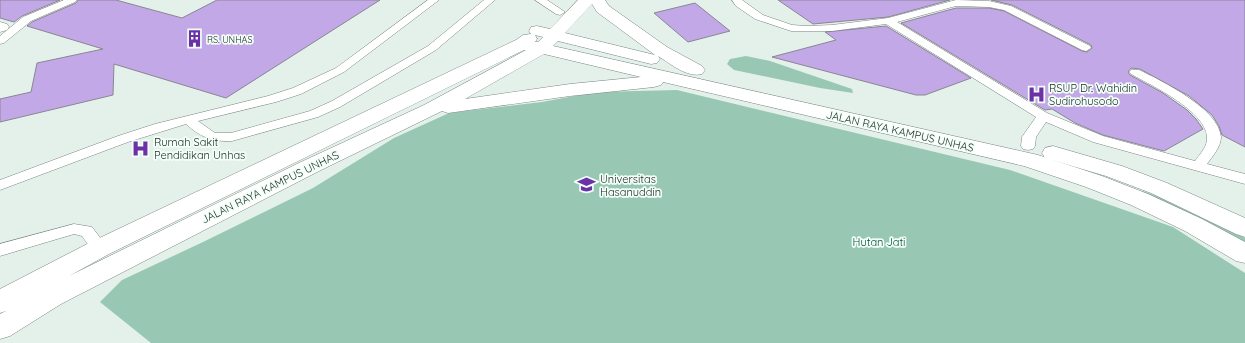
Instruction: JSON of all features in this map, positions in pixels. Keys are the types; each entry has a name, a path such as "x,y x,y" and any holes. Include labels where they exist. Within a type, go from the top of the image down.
{"street":[{"name":"JALAN RAYA KAMPUS UNHAS","path":"0,302 97,249 539,40 571,0"},
{"name":"JALAN RAYA KAMPUS UNHAS","path":"0,328 52,297 97,249 309,167 431,109 496,75 587,0"},
{"path":"597,0 603,9 661,51 696,70"},
{"name":"JALAN RAYA KAMPUS UNHAS","path":"539,40 677,80 1030,160 1102,184 1147,203 1217,238 1245,254"},
{"path":"539,40 696,70"},
{"name":"JALAN RAYA KAMPUS UNHAS","path":"696,70 1028,146 1114,171 1192,203 1244,228"},
{"path":"431,109 578,89 677,80"}],"lane":[{"path":"0,32 72,0"},
{"path":"0,185 110,144 188,120 288,95 340,70 434,0"},
{"path":"188,120 206,135 221,138 232,137 322,111 432,48 490,0"},
{"path":"540,0 560,12"},
{"path":"737,0 739,4 759,17 791,28 819,29 888,21 956,3 989,4 1007,8 1086,48"},
{"path":"888,21 1043,116 1098,139 1245,179"},
{"path":"1136,72 1174,92 1211,125 1214,136 1212,146 1198,167"},
{"path":"1028,146 1029,137 1043,116"},
{"path":"0,250 74,230 97,249"}],"green space":[{"path":"746,56 770,61 852,89 853,93 820,88 734,70 727,64 730,59"},
{"name":"Hutan Jati","path":"677,90 1010,170 1173,227 1245,273 1245,343 151,343 100,302 122,280 313,188 394,138 449,113 542,102 596,92"},
{"path":"1143,191 1192,209 1245,238 1245,251 1141,197"}],"building":[{"path":"0,0 60,0 22,16 14,22 0,18"},
{"name":"RS. UNHAS","path":"78,0 116,0 182,18 217,0 380,0 226,98 114,64 113,95 0,122 0,99 31,92 37,63 103,49 27,26 32,22 76,3"},
{"path":"778,0 950,0 888,17 813,24"},
{"path":"991,0 1245,0 1245,147 1222,135 1219,126 1212,115 1189,96 1140,69 1131,68 1128,72 1130,75 1163,93 1187,110 1203,129 1164,151 1103,135 1075,123 1052,109 1045,110 901,23 956,8 989,8 1004,11 1082,51 1087,52 1092,48 1091,45 1012,5"},
{"path":"695,3 730,31 688,42 654,13"},
{"path":"886,26 971,78 925,95 916,95 772,57 836,40 825,32"}],"place":[{"name":"RS. UNHAS","path":"194,39"},
{"name":"RSUP Dr. Wahidin Sudirohusodo","path":"1036,94"},
{"name":"Rumah Sakit Pendidikan Unhas","path":"141,148"},
{"name":"Universitas Hasanuddin","path":"587,185"}]}
